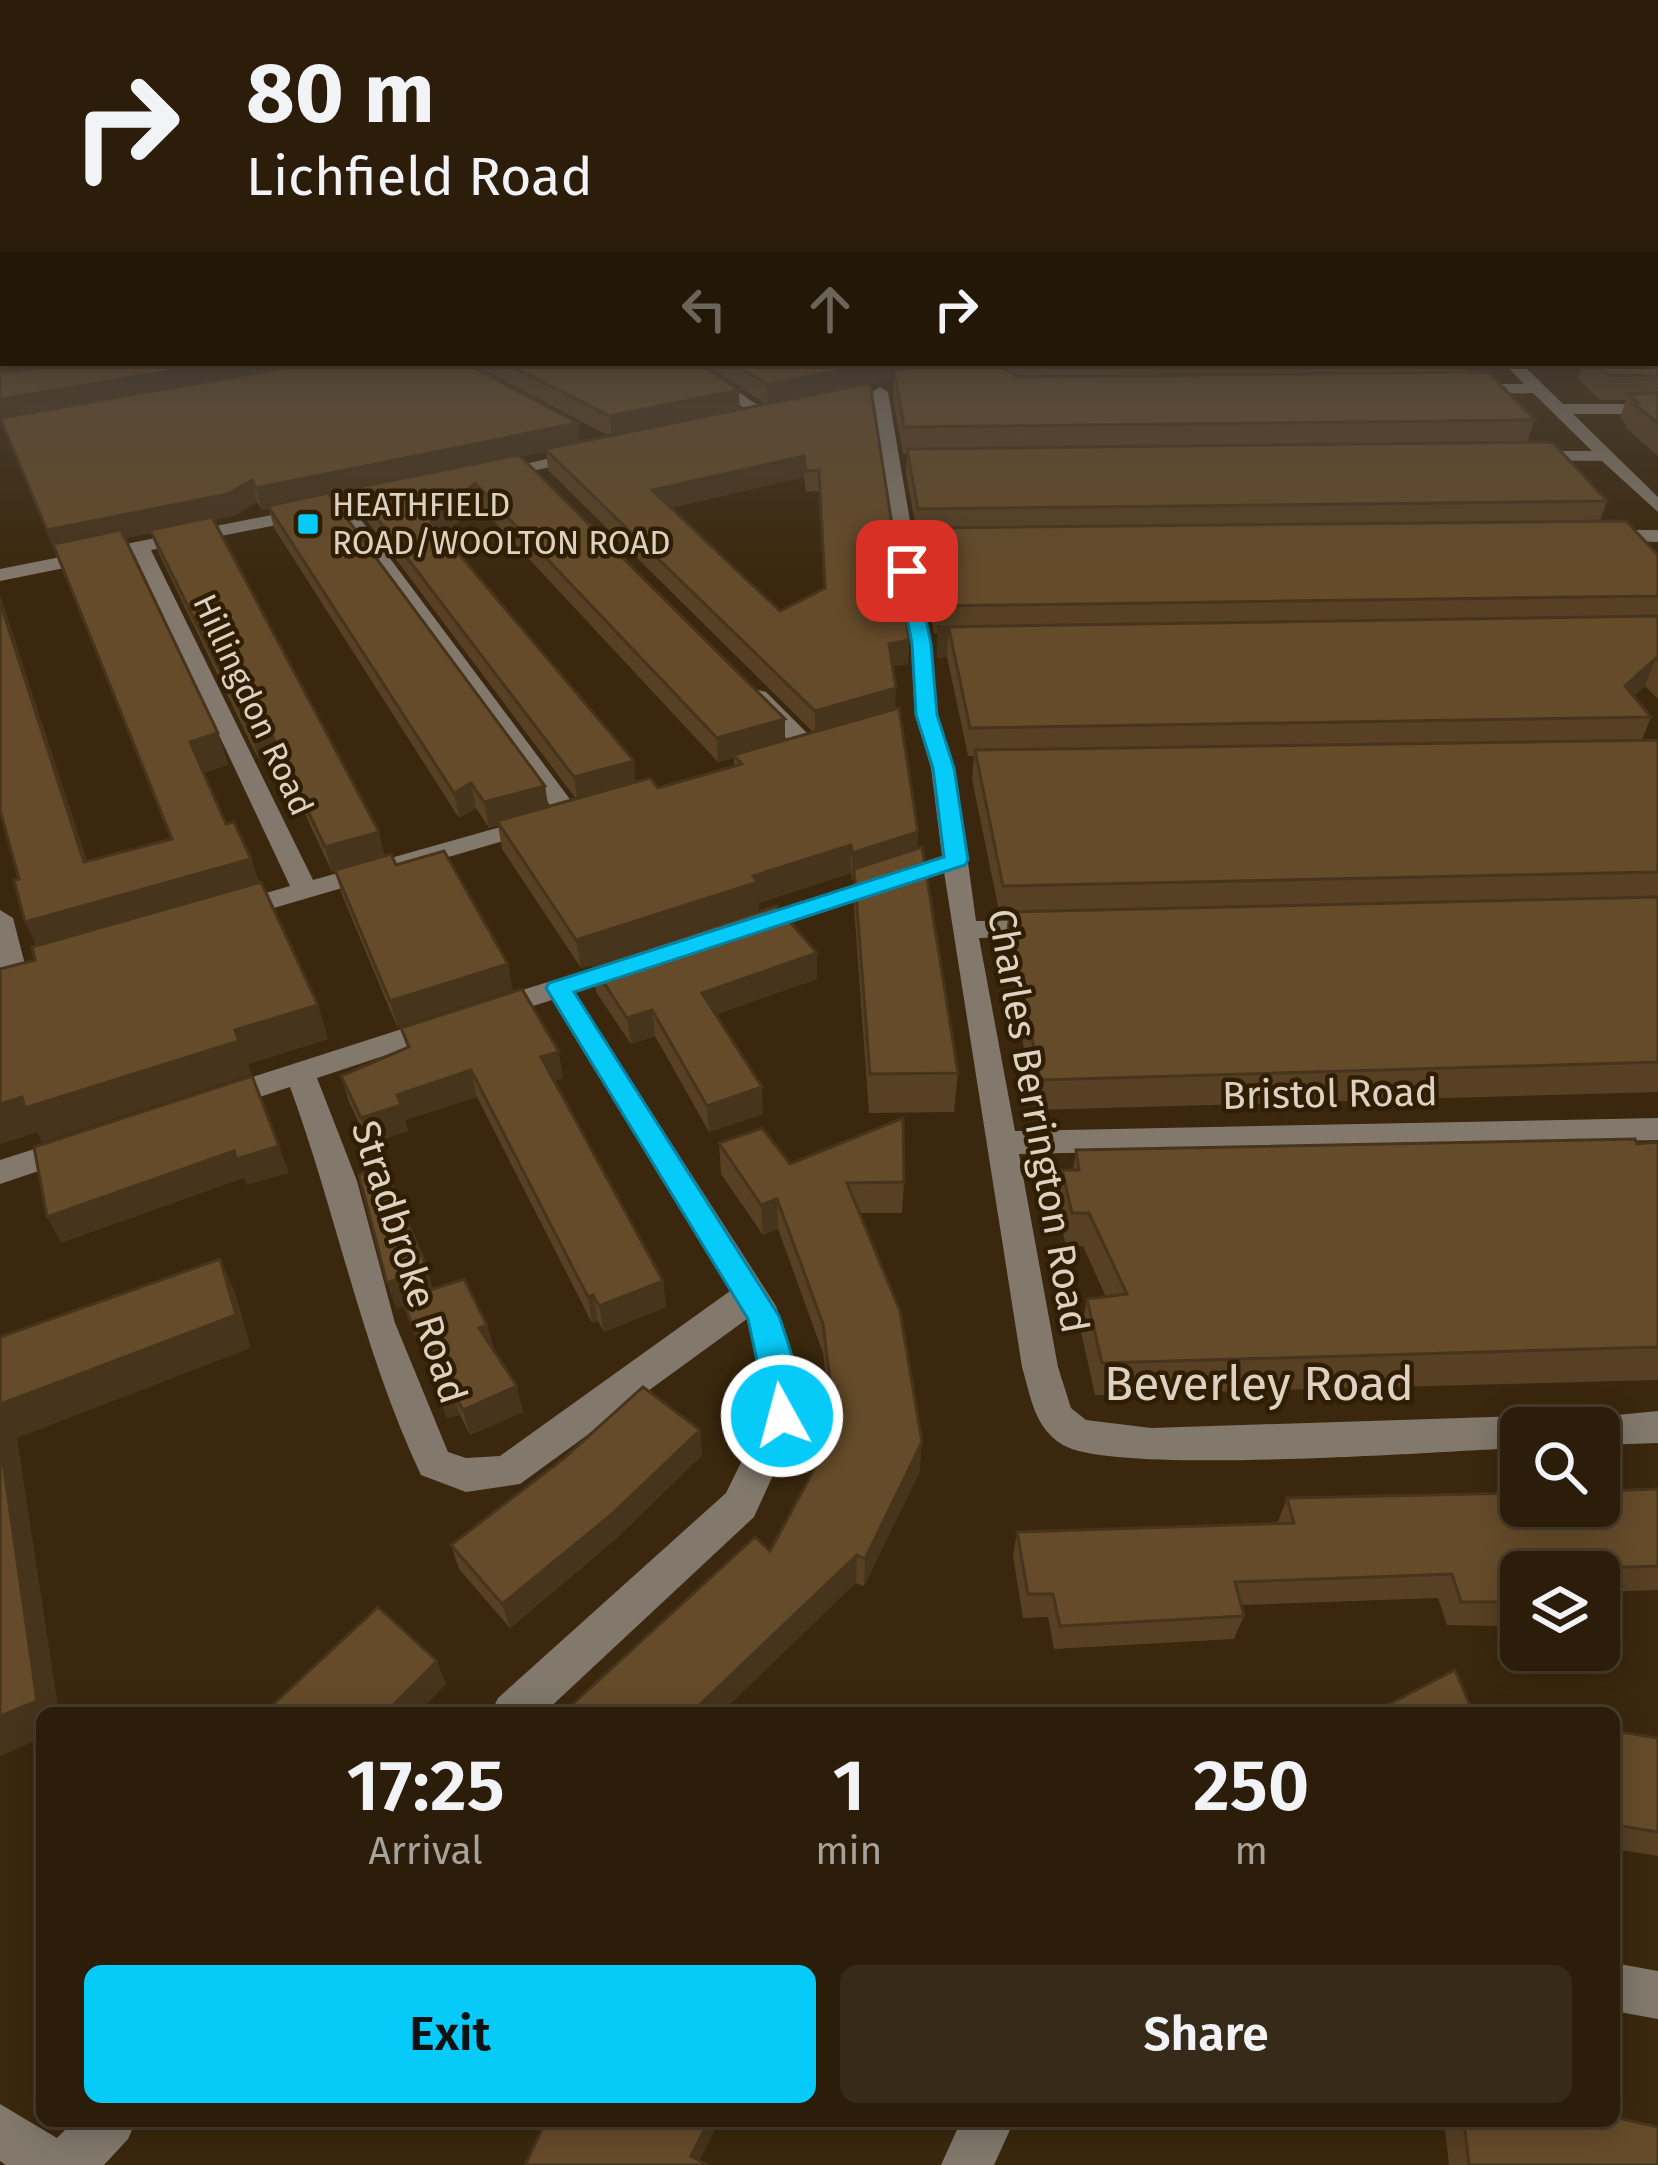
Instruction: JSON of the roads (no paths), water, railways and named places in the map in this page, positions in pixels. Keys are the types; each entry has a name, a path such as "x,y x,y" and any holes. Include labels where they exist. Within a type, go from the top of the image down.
{"street":[{"path":"708,378 766,416"},
{"path":"1528,378 1658,508"},
{"path":"1438,389 1538,388"},
{"name":"Charles Berrington Road","path":"879,392 900,463 932,644 917,717 954,768 956,860 964,930 1040,1367"},
{"path":"1560,410 1658,409"},
{"path":"744,421 789,411"},
{"path":"482,476 536,474 611,449"},
{"path":"1510,456 1604,456"},
{"path":"0,575 412,492"},
{"path":"215,916 580,811 342,507"},
{"path":"1584,536 1658,536"},
{"name":"Hillingdon Road","path":"140,548 304,890"},
{"path":"742,680 808,748"},
{"path":"715,938 956,860"},
{"path":"0,918 17,975"},
{"path":"964,930 1072,927"},
{"path":"193,1108 670,953"},
{"path":"520,1707 740,1504 782,1416 778,1364 764,1316 558,988"},
{"name":"Stradbroke Road","path":"300,1072 341,1181 378,1323 434,1463 466,1475 507,1472 750,1295"},
{"name":"Bristol Road","path":"1004,1143 1658,1129"},
{"path":"0,1172 107,1136"},
{"name":"Beverley Road","path":"1040,1367 1055,1417 1078,1435 1151,1444 1500,1433"},
{"path":"1620,1428 1658,1427"},
{"path":"1620,1988 1658,1995"},
{"path":"68,2165 104,2127"},
{"path":"967,2165 985,2127"},
{"path":"0,2130 51,2165"}],"place":[{"name":"HEATHFIELD ROAD/WOOLTON ROAD","path":"308,524"}]}
